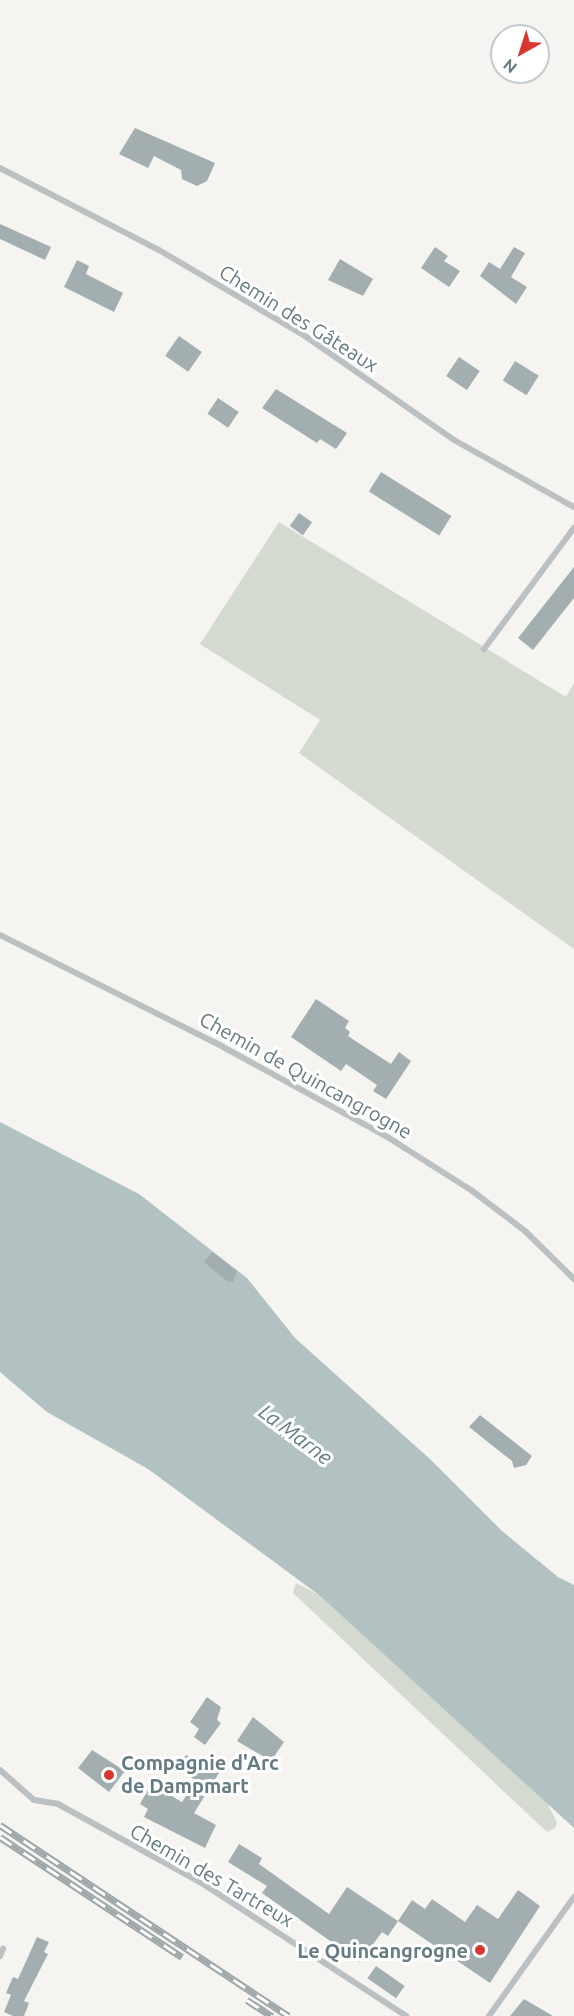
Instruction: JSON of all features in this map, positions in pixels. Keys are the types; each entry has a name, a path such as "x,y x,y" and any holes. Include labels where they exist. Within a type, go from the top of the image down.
{"street":[{"name":"Chemin des Gâteaux","path":"0,168 159,250 305,336 454,440 574,507"},
{"path":"484,649 574,528"},
{"name":"Chemin de Quincangrogne","path":"0,935 214,1042 389,1138 471,1190 525,1231 574,1279"},
{"name":"Chemin des Tartreux","path":"0,1770 27,1796 58,1804 200,1882 406,2016"},
{"path":"489,2016 574,1897"},
{"path":"0,1956 3,1949"}],"shaded area":[{"path":"279,522 566,697 574,683 574,949 299,753 320,720 200,644"},
{"path":"296,1583 319,1595 546,1801 557,1822 555,1828 547,1832 293,1593"}],"water":[{"name":"La Marne","path":"0,1122 139,1194 247,1278 295,1338 431,1460 502,1531 558,1577 574,1585 574,1828 319,1595 148,1469 47,1412 0,1372"}],"building":[{"path":"135,128 215,163 207,181 197,186 182,179 181,170 154,156 148,168 119,154"},
{"path":"0,224 51,247 45,260 0,239"},
{"path":"435,247 448,256 444,261 460,271 449,287 421,268"},
{"path":"514,247 525,253 511,277 527,287 516,304 480,276 489,262 500,269"},
{"path":"340,259 373,279 363,296 328,280"},
{"path":"77,260 89,266 86,274 123,293 114,312 64,287"},
{"path":"179,336 202,352 188,372 165,356"},
{"path":"459,357 480,371 467,390 446,376"},
{"path":"515,361 539,376 527,395 503,381"},
{"path":"276,389 347,433 336,449 320,439 317,443 262,408"},
{"path":"218,398 239,412 228,428 207,414"},
{"path":"381,472 451,516 439,535 369,492"},
{"path":"299,513 312,522 303,535 290,526"},
{"path":"574,567 574,598 533,650 518,638"},
{"path":"316,999 349,1021 345,1028 350,1032 348,1036 360,1044 391,1064 399,1052 411,1061 386,1099 373,1091 377,1085 346,1064 341,1071 291,1037"},
{"path":"212,1252 237,1271 233,1282 228,1282 204,1262"},
{"path":"480,1415 532,1456 526,1465 514,1468 512,1461 469,1427"},
{"path":"207,1697 221,1707 217,1720 221,1723 205,1745 194,1737 199,1729 190,1722"},
{"path":"253,1717 284,1742 271,1761 237,1741"},
{"path":"92,1750 125,1771 109,1792 78,1768"},
{"path":"186,1755 219,1773 194,1813 216,1825 205,1848 144,1817 148,1809 140,1804 151,1784 182,1802 196,1781 178,1767"},
{"path":"239,1844 262,1858 259,1864 329,1914 347,1887 398,1921 388,1936 382,1932 360,1962 262,1893 267,1886 228,1862"},
{"path":"518,1890 540,1906 490,1983 398,1921 412,1900 425,1909 432,1899 465,1922 477,1905 498,1919"},
{"path":"37,1937 49,1942 44,1952 48,1954 24,2001 29,2003 24,2016 13,2016 4,2012 11,1995 6,1993 13,1977 18,1979"},
{"path":"376,1966 405,1986 396,1998 367,1978"},
{"path":"524,1999 553,2016 510,2016"}],"railway":[{"path":"0,1825 289,2016"},
{"path":"0,1837 182,1957"},
{"path":"247,2000 272,2016"}],"place":[{"name":"Compagnie d'Arc de Dampmart","path":"109,1775"},
{"name":"Le Quincangrogne","path":"480,1950"}]}
